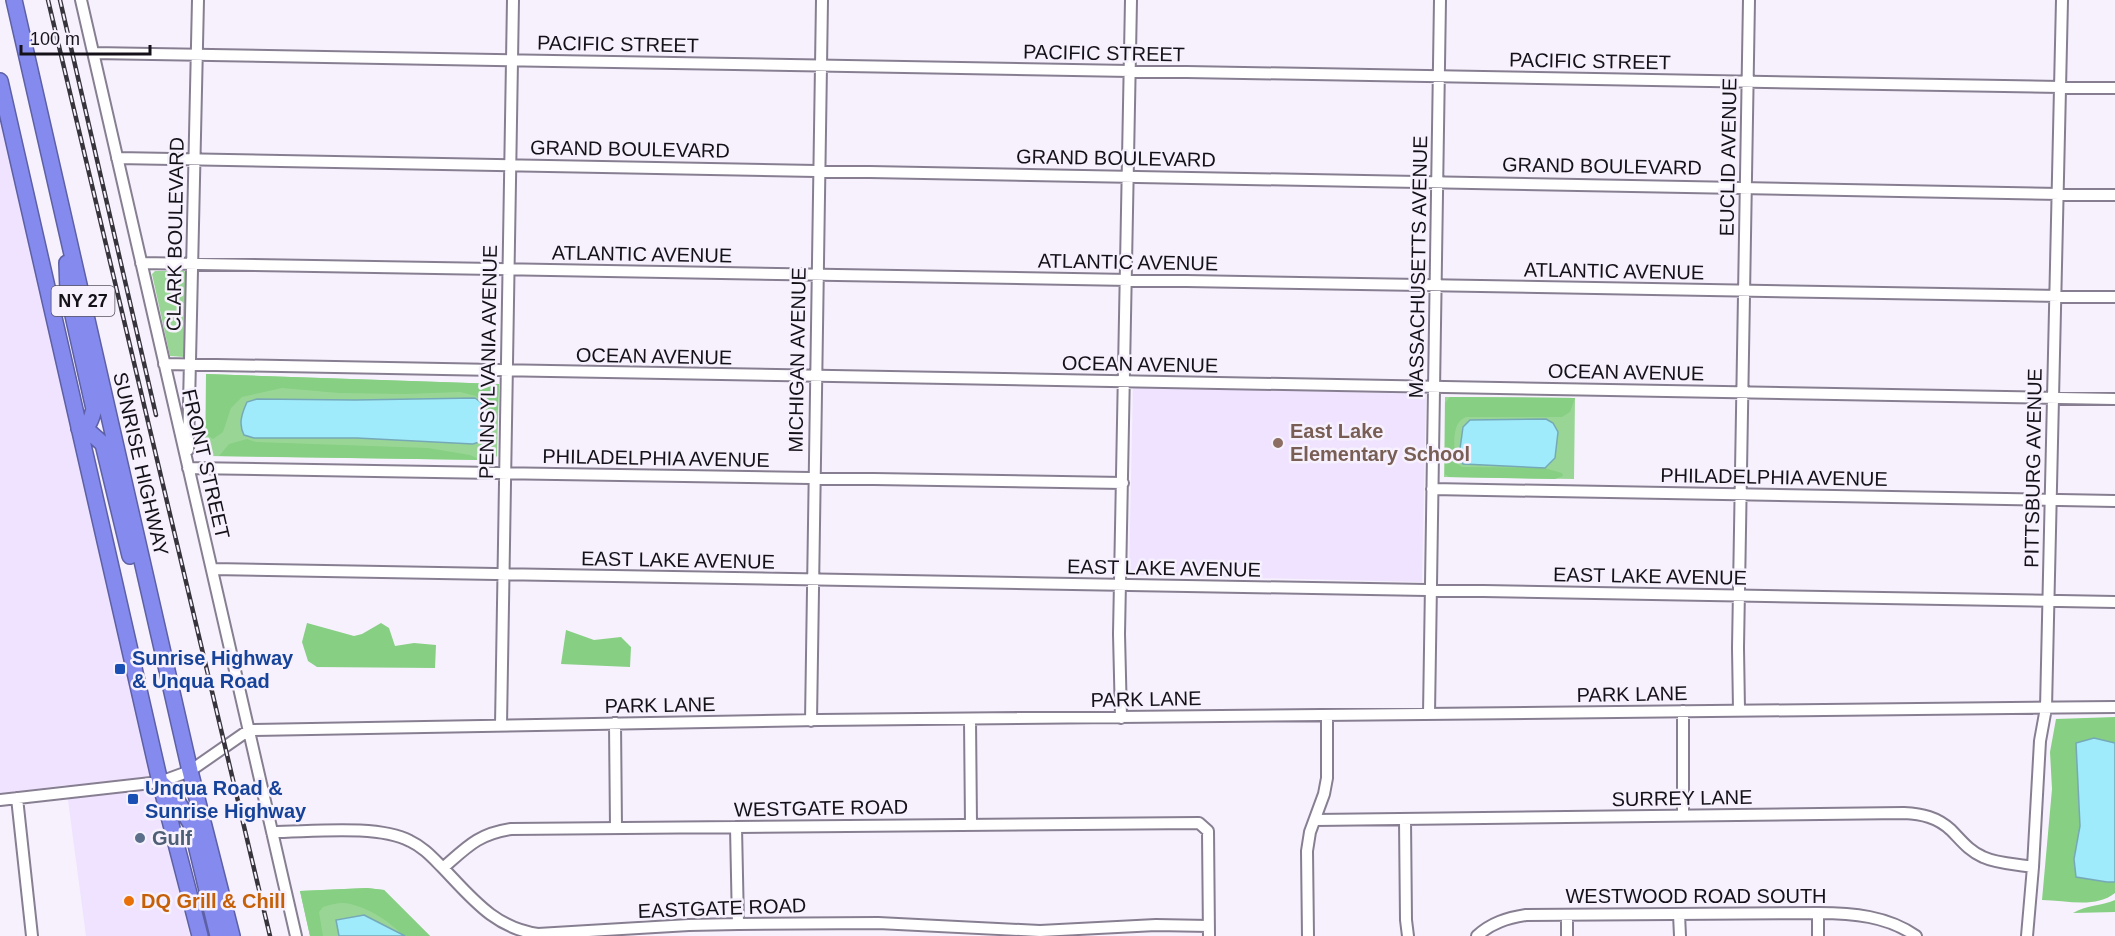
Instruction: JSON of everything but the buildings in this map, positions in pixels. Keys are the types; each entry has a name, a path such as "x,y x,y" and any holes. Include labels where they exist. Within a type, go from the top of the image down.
{"highway":[{"name":"SUNRISE HIGHWAY","path":"14,0 190,771 232,936"},
{"name":"NY 27","path":"0,81 82,428 160,782 200,934"},
{"path":"64,218 69,293 94,409 91,422 82,428 103,444 140,594 160,640"},
{"path":"160,782 173,794 191,824 219,936"}],"street":[{"name":"FRONT STREET","path":"81,0 296,936"},
{"name":"CLARK BOULEVARD","path":"188,468 198,0"},
{"name":"PENNSYLVANIA AVENUE","path":"501,724 513,0"},
{"name":"MICHIGAN AVENUE","path":"811,721 822,0"},
{"path":"1120,718 1131,0"},
{"name":"MASSACHUSETTS AVENUE","path":"1429,714 1440,0"},
{"name":"EUCLID AVENUE","path":"1738,710 1749,0"},
{"name":"PITTSBURG AVENUE","path":"2027,936 2040,741 2046,708 2062,0"},
{"name":"PACIFIC STREET","path":"93,53 2115,88"},
{"name":"GRAND BOULEVARD","path":"117,159 2115,195"},
{"name":"ATLANTIC AVENUE","path":"141,263 2115,297"},
{"name":"OCEAN AVENUE","path":"164,364 2115,399"},
{"name":"PHILADELPHIA AVENUE","path":"188,468 1123,483"},
{"name":"PHILADELPHIA AVENUE","path":"1432,489 2115,501"},
{"name":"EAST LAKE AVENUE","path":"212,569 2115,602"},
{"name":"PARK LANE","path":"249,730 501,724 2115,707"},
{"path":"1683,711 1683,816"},
{"path":"1308,936 1307,851 1310,832 1324,794 1327,778 1327,715"},
{"path":"970,720 971,824"},
{"path":"615,723 616,828"},
{"path":"0,800 160,782 190,771 249,730"},
{"path":"17,798 32,936"},
{"name":"SURREY LANE","path":"1315,820 1920,814 1943,824 1981,857 2033,867"},
{"path":"1405,819 1408,936"},
{"name":"WESTGATE ROAD","path":"443,868 473,842 494,832 511,829 1199,823 1208,831 1209,931"},
{"path":"736,827 738,924"},
{"name":"EASTGATE ROAD","path":"272,832 370,831 393,834 420,846 489,915 506,926 525,933 662,932 738,924 878,923 1040,931 1156,925 1209,931"},
{"path":"1818,913 1818,936"},
{"name":"WESTWOOD ROAD SOUTH","path":"1477,936 1510,917 1852,913 1897,925 1916,936"},
{"path":"1679,914 1680,936"},
{"path":"1567,915 1567,936"}],"shaded area":[{"path":"0,102 151,776 190,936 86,936 66,785 0,794"},
{"name":"East Lake Elementary School","path":"1133,387 1426,394 1422,582 1129,575"}],"green space":[{"path":"155,271 184,271 188,274 186,355 184,357 170,356 152,274"},
{"path":"206,374 499,384 497,456 493,460 208,456 205,452"},
{"path":"206,374 499,384 498,410 489,410 476,396 460,392 339,393 282,388 242,397 231,408 223,432 213,439 206,434"},
{"path":"1445,397 1575,398 1574,479 1444,477"},
{"path":"1450,397 1575,398 1570,412 1562,417 1466,417 1461,420 1454,436 1455,462 1462,467 1544,468 1562,473 1563,476 1555,479 1449,477 1445,474 1445,403"},
{"path":"247,439 256,442 428,448 470,455 481,460 219,456 229,444"},
{"path":"307,623 354,636 381,623 389,628 395,646 414,643 436,645 435,668 317,667 308,661 302,642"},
{"path":"566,630 594,640 621,637 631,647 630,667 561,664"},
{"path":"2115,717 2115,743 2094,738 2080,794 2080,826 2074,859 2107,882 2115,882 2115,893 2099,901 2080,903 2042,900 2052,789 2050,752 2056,719"},
{"path":"367,888 384,890 430,936 310,936 300,891"},
{"path":"367,888 384,890 430,936 403,936 376,914 359,906 343,903 323,907 319,912 323,936 310,936 300,891"},
{"path":"2115,900 2115,912 2073,913 2083,908"}],"water":[{"path":"475,398 483,404 484,423 479,442 473,444 357,438 254,438 244,435 241,427 242,414 247,402 257,399"},
{"path":"1546,419 1553,423 1558,432 1555,458 1545,468 1463,464 1459,456 1463,427 1470,420"},
{"path":"2094,738 2115,743 2115,882 2076,877 2074,859 2080,826 2076,743"},
{"path":"364,915 405,936 339,936 336,920"}],"railway":[{"path":"48,0 270,936"},
{"path":"60,0 156,415"}],"place":[{"name":"East Lake Elementary School","path":"1278,443"},
{"name":"Sunrise Highway & Unqua Road","path":"120,669"},
{"name":"Unqua Road & Sunrise Highway","path":"133,799"},
{"name":"Gulf","path":"140,838"},
{"name":"DQ Grill & Chill","path":"129,901"}]}
